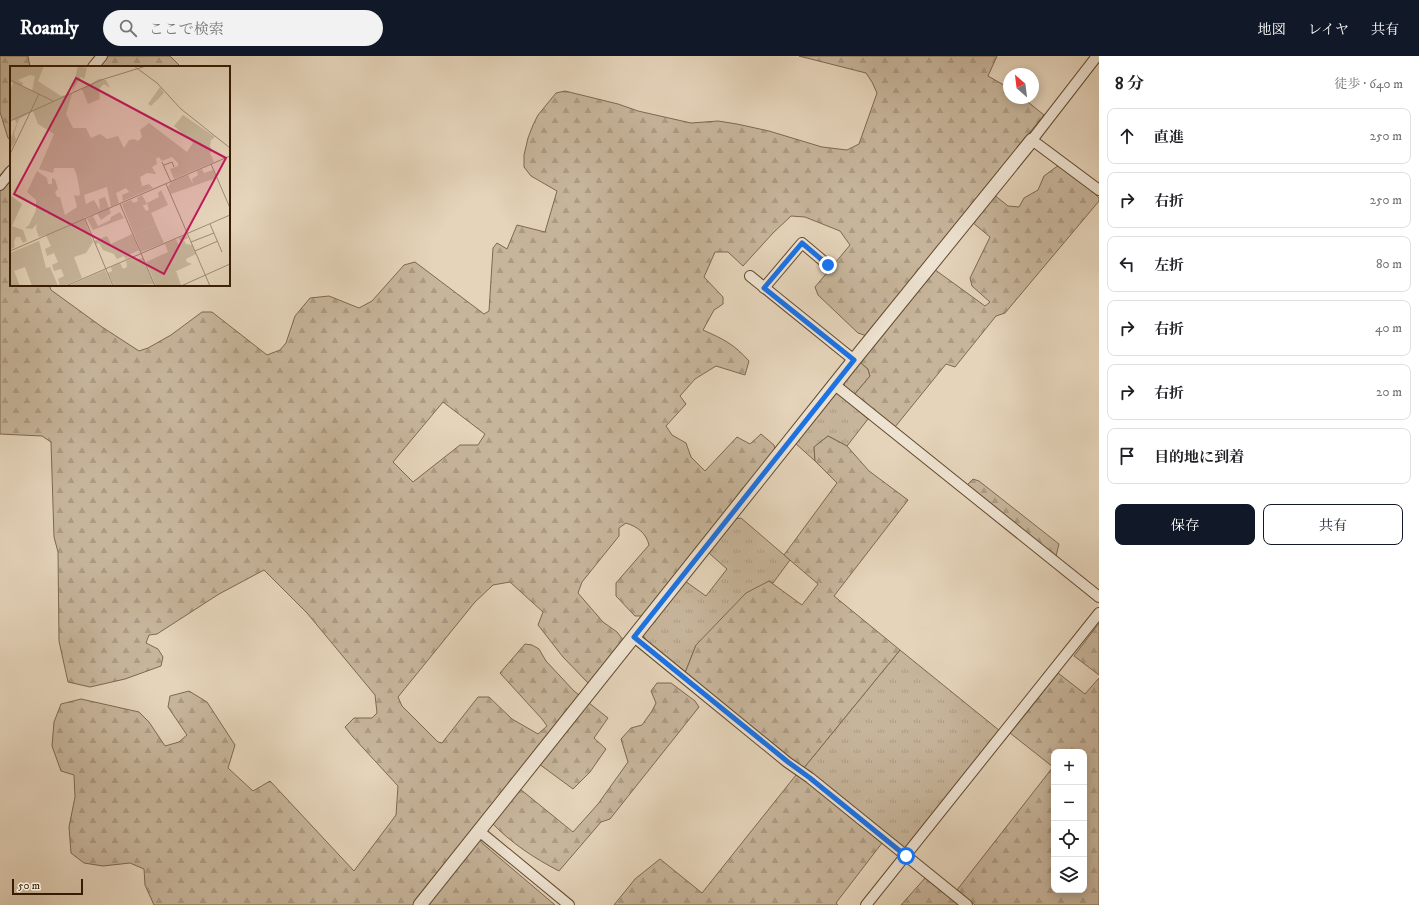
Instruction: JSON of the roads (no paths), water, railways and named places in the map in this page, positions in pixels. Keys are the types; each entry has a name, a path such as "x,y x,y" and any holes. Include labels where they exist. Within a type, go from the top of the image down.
{"street":[{"path":"94,66 102,56"},
{"path":"420,905 854,360 1032,140 1097,56"},
{"path":"1032,140 1099,190"},
{"path":"0,185 10,172"},
{"path":"764,288 802,243 828,265"},
{"path":"750,276 854,360"},
{"path":"835,385 1099,597"},
{"path":"866,905 1099,613"},
{"path":"634,637 967,905"},
{"path":"479,832 569,905"}]}
